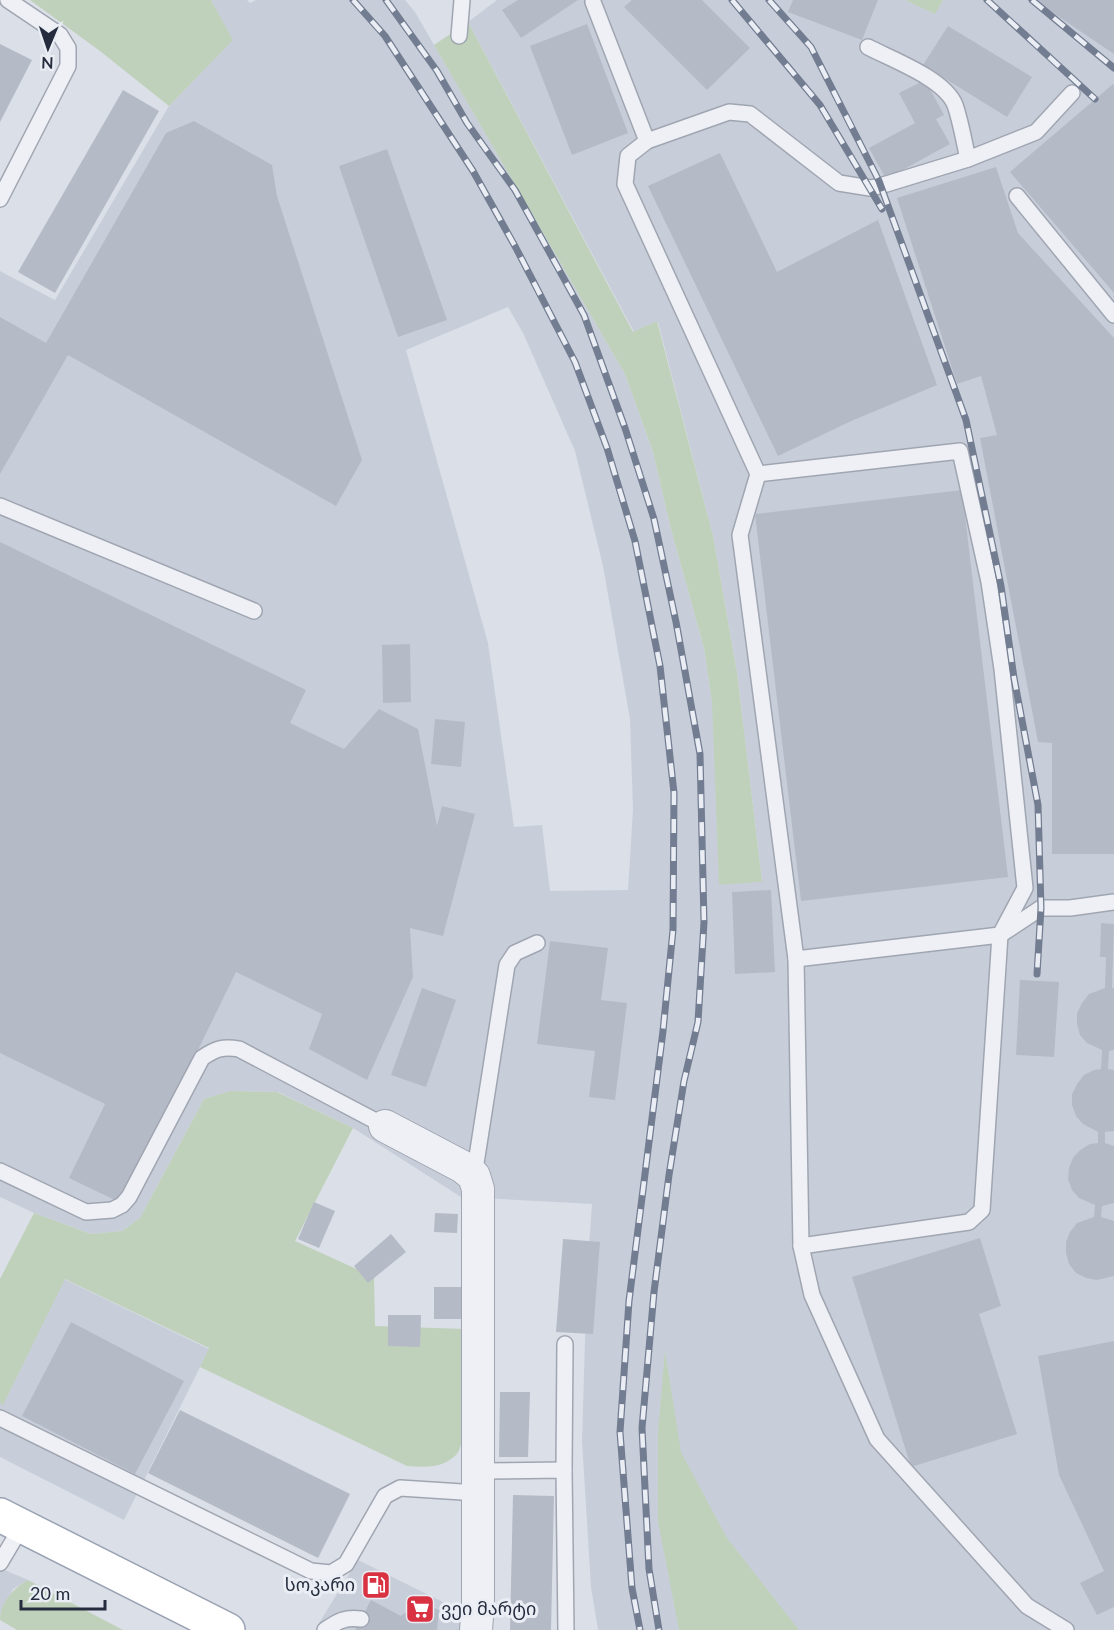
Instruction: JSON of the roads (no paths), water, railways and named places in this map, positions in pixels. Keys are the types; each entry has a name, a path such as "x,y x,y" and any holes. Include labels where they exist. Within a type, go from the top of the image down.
{"main road":[{"path":"11,1521 228,1630"}],"street":[{"path":"386,1126 463,1167 474,1176 478,1190 478,1605 476,1630"}],"lane":[{"path":"0,199 68,66 68,48 60,35 8,0"},
{"path":"459,36 462,0"},
{"path":"592,2 647,141"},
{"path":"868,47 919,73 945,90 955,104 968,159"},
{"path":"1066,1630 1027,1606 877,1439 812,1295 801,1246 796,960 740,536 758,474 625,184 628,156 647,141 729,112 750,114 839,183 870,188 968,159 1036,132 1072,93"},
{"path":"1017,196 1114,315"},
{"path":"758,474 960,450 994,615 1002,669 1025,888 1000,935 982,1210 969,1222 801,1246"},
{"path":"0,506 254,611"},
{"path":"796,960 1000,935 1041,908 1070,908 1114,902"},
{"path":"474,1176 507,965 515,953 528,945 537,943"},
{"path":"0,1171 86,1212 112,1210 122,1205 129,1197 202,1058 215,1049 227,1047 239,1049 386,1126"},
{"path":"565,1344 566,1630"},
{"path":"0,1418 311,1571 331,1573 346,1564 385,1496 400,1488 478,1482 564,1470"},
{"path":"0,1563 11,1521"},
{"path":"325,1630 338,1620 361,1619"}],"railway":[{"path":"353,0 385,36 473,171 575,362 607,448 635,541 660,666 674,793 673,930 663,1031 629,1301 620,1432 632,1588 640,1630"},
{"path":"386,0 437,71 467,123 515,190 584,315 625,428 654,519 676,622 700,754 704,922 698,1022 684,1081 669,1175 654,1292 642,1428 649,1569 659,1630"},
{"path":"732,0 820,105 882,209"},
{"path":"769,0 811,47 879,181 966,420 1001,586 1014,678 1038,805 1041,908 1037,974"},
{"path":"987,0 1095,99"},
{"path":"1032,0 1114,68"}],"place":[{"name":"სოკარი","path":"376,1585"},
{"name":"ვეი მარტი","path":"420,1609"}]}
